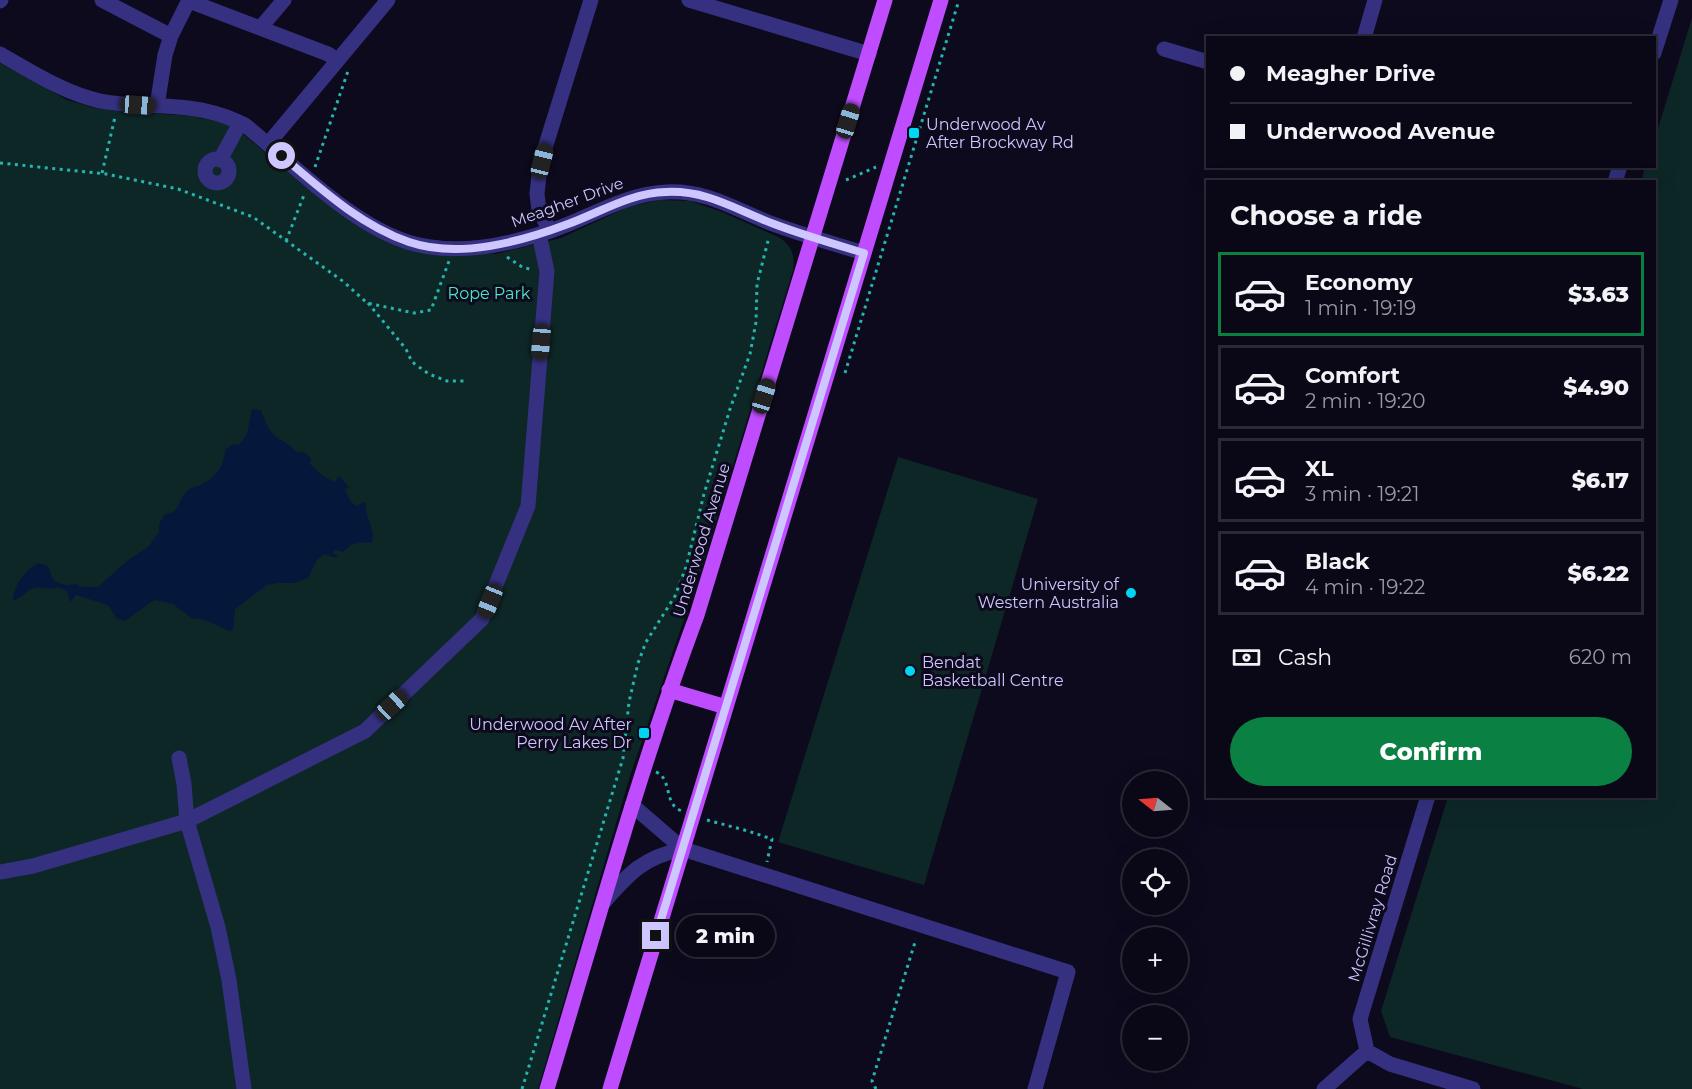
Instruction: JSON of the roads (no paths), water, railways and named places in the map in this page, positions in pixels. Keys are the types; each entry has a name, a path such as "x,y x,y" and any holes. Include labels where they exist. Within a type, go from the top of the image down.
{"main road":[{"name":"Underwood Avenue","path":"546,1089 632,805 669,690 697,615 885,0"},
{"path":"610,1089 941,0"},
{"path":"669,690 726,707"}],"street":[{"path":"102,0 171,36"},
{"path":"157,106 161,73 171,36 189,0 328,54 342,65"},
{"path":"261,27 284,0"},
{"path":"268,144 342,65 388,0"},
{"path":"0,872 33,866 187,821 365,731 482,619 528,507 547,271 544,233 537,194 539,175 545,148 591,0"},
{"path":"689,0 869,54"},
{"path":"1365,36 1375,0"},
{"path":"1656,47 1671,0"},
{"path":"1164,49 1206,61"},
{"name":"Meagher Drive","path":"0,54 62,89 85,97 118,104 204,110 240,123 351,212 395,237 411,243 453,248 496,245 544,233 583,219 621,201 645,194 687,192 710,197 774,224 864,253"},
{"path":"220,159 240,123"},
{"path":"179,758 187,821 218,927 229,980 244,1089"},
{"name":"McGillivray Road","path":"1367,1051 1360,1019 1427,798"},
{"path":"632,805 683,849 1068,972 1035,1089"},
{"path":"604,902 625,877 644,862 671,851 683,849"},
{"path":"1324,1089 1367,1051 1390,1065 1473,1089"}],"water":[{"path":"252,409 261,410 273,434 289,444 296,452 306,454 311,459 310,464 323,476 335,482 339,476 349,487 345,490 351,502 357,506 363,502 366,503 373,537 372,543 356,543 343,552 335,550 333,553 339,557 325,554 317,560 308,578 294,583 267,585 235,609 233,630 229,631 205,620 191,618 173,604 154,600 125,621 117,619 108,605 76,595 70,602 67,591 58,587 34,588 13,601 15,590 21,579 38,563 46,565 55,581 59,583 98,587 127,561 149,546 159,532 159,524 165,514 176,509 186,492 209,480 217,472 223,462 225,450 232,445 240,444 247,434"}],"place":[{"name":"Underwood Av After Brockway Rd","path":"914,133"},
{"name":"University of Western Australia","path":"1131,593"},
{"name":"Bendat Basketball Centre","path":"910,671"},
{"name":"Underwood Av After Perry Lakes Dr","path":"644,733"}],"park label":[{"name":"Rope Park","path":"489,293"}]}
